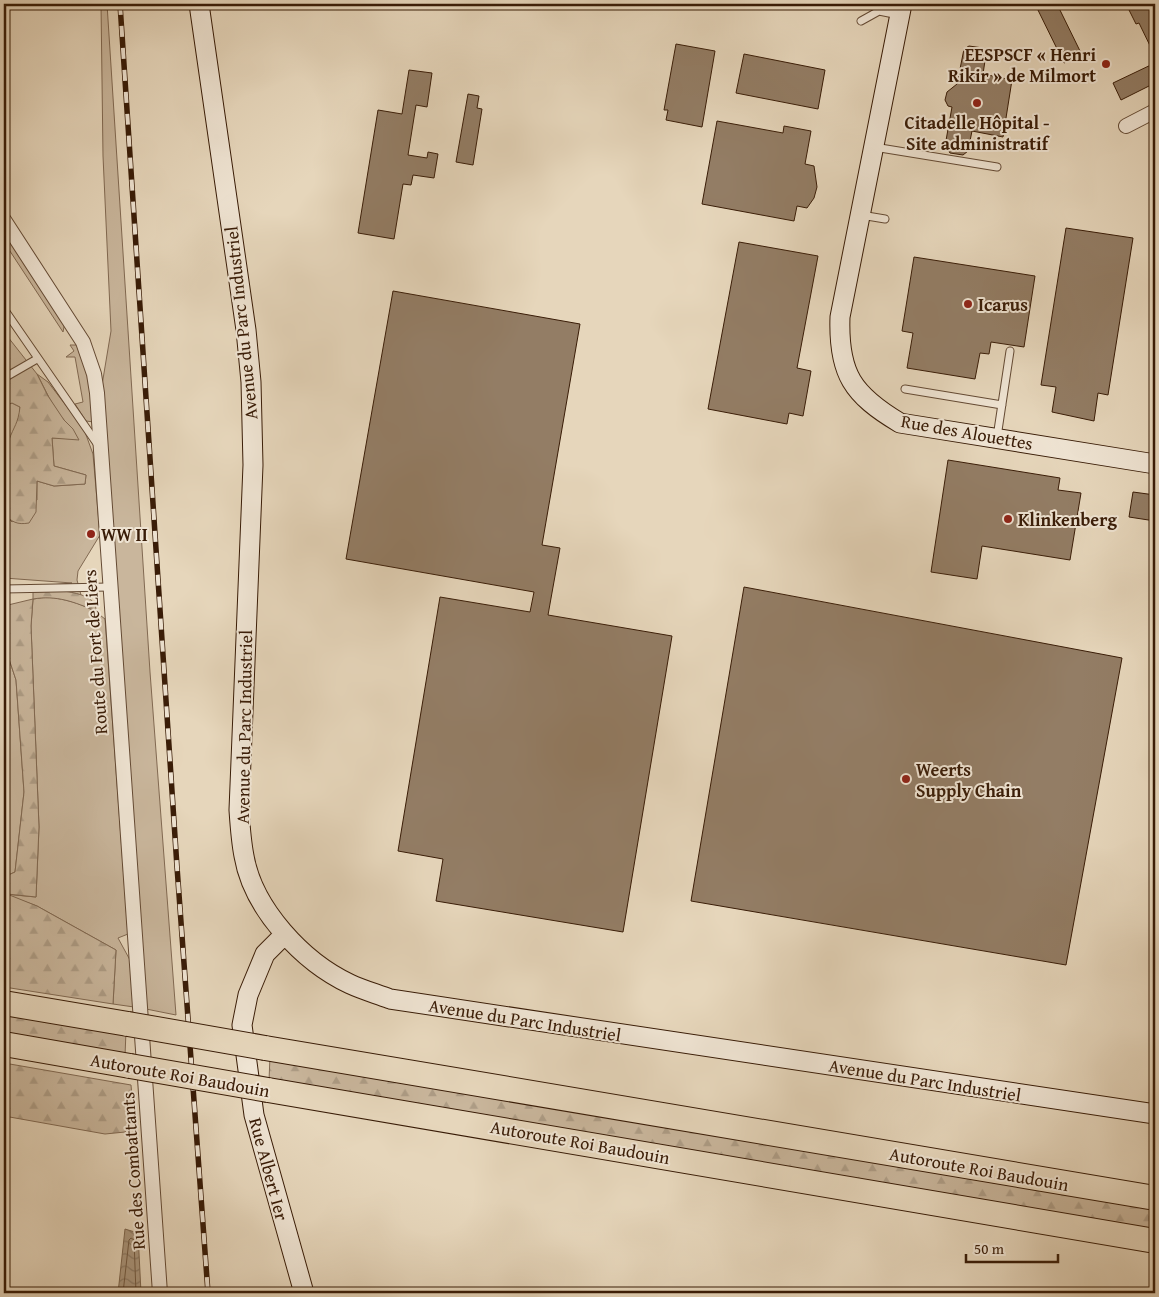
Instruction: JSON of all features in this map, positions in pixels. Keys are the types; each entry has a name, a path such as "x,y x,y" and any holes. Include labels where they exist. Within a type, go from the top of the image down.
{"highway":[{"name":"Autoroute Roi Baudouin","path":"4,1003 1155,1198"},
{"name":"Autoroute Roi Baudouin","path":"4,1044 1155,1241"}],"street":[{"name":"Avenue du Parc Industriel","path":"199,4 246,330 251,382 253,465 239,810 244,858 260,902 284,935 316,963 350,984 390,999 1155,1114"},
{"name":"Rue des Alouettes","path":"901,9 840,317 839,343 843,364 856,388 873,407 900,423 1155,464"},
{"path":"1126,126 1155,112"},
{"name":"Route du Fort de Liers","path":"4,220 83,342 94,374 101,446 109,587 143,1046"},
{"name":"Rue Albert Ier","path":"284,935 265,954 248,995 242,1025 254,1115 304,1293"},
{"name":"Rue des Combattants","path":"143,1046 160,1293"}],"lane":[{"path":"861,21 879,11 901,9"},
{"path":"874,147 998,167"},
{"path":"860,215 885,219"},
{"path":"4,309 82,421 96,445 101,446"},
{"path":"997,438 1010,351"},
{"path":"4,378 37,359"},
{"path":"905,389 1002,405"},
{"path":"4,589 109,587"}],"green space":[{"path":"101,4 107,4 150,672 176,1015 146,1009 101,391 111,331 103,156"},
{"path":"4,229 65,322 63,332 4,242"},
{"path":"4,332 37,374 48,396 79,440 52,438 54,466 86,475 85,484 54,486 37,481 36,512 29,523 25,524 15,522 4,514 4,458 20,407 12,403 4,406"},
{"path":"70,345 78,345 89,375 94,422 86,421 75,404 83,402 75,357 66,357 74,351"},
{"path":"37,374 48,382 77,420 85,432 93,454 100,535 78,571 77,580 81,595 64,591 43,592 40,586 72,583 4,578 4,514 12,522 37,500 37,481 54,486 85,484 86,475 54,466 52,438 78,439 56,409"},
{"path":"12,403 20,407 19,423 9,440 4,465 4,406"},
{"path":"64,591 79,594 89,599 93,602 96,611 73,602 58,599 33,599 33,592"},
{"path":"47,597 78,604 92,610 105,619 128,934 118,938 130,960 134,1007 113,1004 116,950 37,906 4,894 36,897 39,827 31,626 33,599"},
{"path":"33,599 31,626 39,827 36,897 7,894 37,906 116,950 113,1004 4,987 4,877 15,872 24,792 16,680 7,653 8,605"},
{"path":"8,605 7,653 16,680 24,792 15,872 4,877 4,606"},
{"path":"4,1010 126,1031 125,1056 4,1036"},
{"path":"270,1056 1155,1209 1155,1232 269,1081"},
{"path":"4,1063 131,1085 134,1119 125,1132 105,1134 4,1116"}],"water":[{"path":"125,1229 138,1233 141,1293 118,1293"}],"building":[{"path":"1035,4 1057,4 1082,55 1064,63"},
{"path":"1126,4 1155,4 1155,56 1139,23 1136,24"},
{"path":"676,44 715,51 702,127 666,120 668,110 664,110"},
{"name":"Citadelle Hôpital - Site administratif","path":"969,46 983,48 986,54 983,74 1012,80 1003,137 972,131 968,151 963,155 950,153 945,146 952,107 948,106 945,100 947,92 957,84 964,49"},
{"path":"744,54 825,70 818,109 736,93"},
{"path":"1155,63 1155,83 1121,100 1113,83"},
{"path":"409,70 432,73 427,107 416,105 408,155 427,158 428,152 438,154 434,178 413,175 411,185 403,184 394,239 358,233 378,110 402,114"},
{"path":"468,94 479,96 477,108 482,109 473,165 456,162"},
{"path":"717,121 783,133 784,126 811,131 805,164 814,166 817,187 814,198 807,208 797,206 794,221 702,204"},
{"path":"1066,228 1133,238 1108,395 1098,393 1094,421 1052,412 1056,387 1041,385"},
{"path":"739,242 818,256 797,368 811,371 803,416 789,413 787,424 708,409"},
{"name":"Icarus","path":"914,257 1035,276 1024,347 991,342 989,354 980,353 975,379 907,368 913,333 902,331"},
{"path":"393,291 580,324 542,545 560,548 548,615 672,636 623,932 436,901 443,859 398,851 440,597 530,612 534,592 346,559"},
{"name":"Klinkenberg","path":"948,460 1060,478 1058,490 1081,493 1070,560 982,546 977,579 931,572"},
{"path":"1133,492 1155,495 1155,521 1129,517"},
{"name":"Weerts Supply Chain","path":"744,587 1122,658 1066,965 691,901"}],"railway":[{"path":"120,4 177,867 208,1293"}],"place":[{"name":"EESPSCF « Henri Rikir » de Milmort","path":"1106,64"},
{"name":"Citadelle Hôpital - Site administratif","path":"977,103"},
{"name":"Icarus","path":"968,304"},
{"name":"Klinkenberg","path":"1008,519"},
{"name":"WW II","path":"91,534"},
{"name":"Weerts Supply Chain","path":"906,779"}]}
